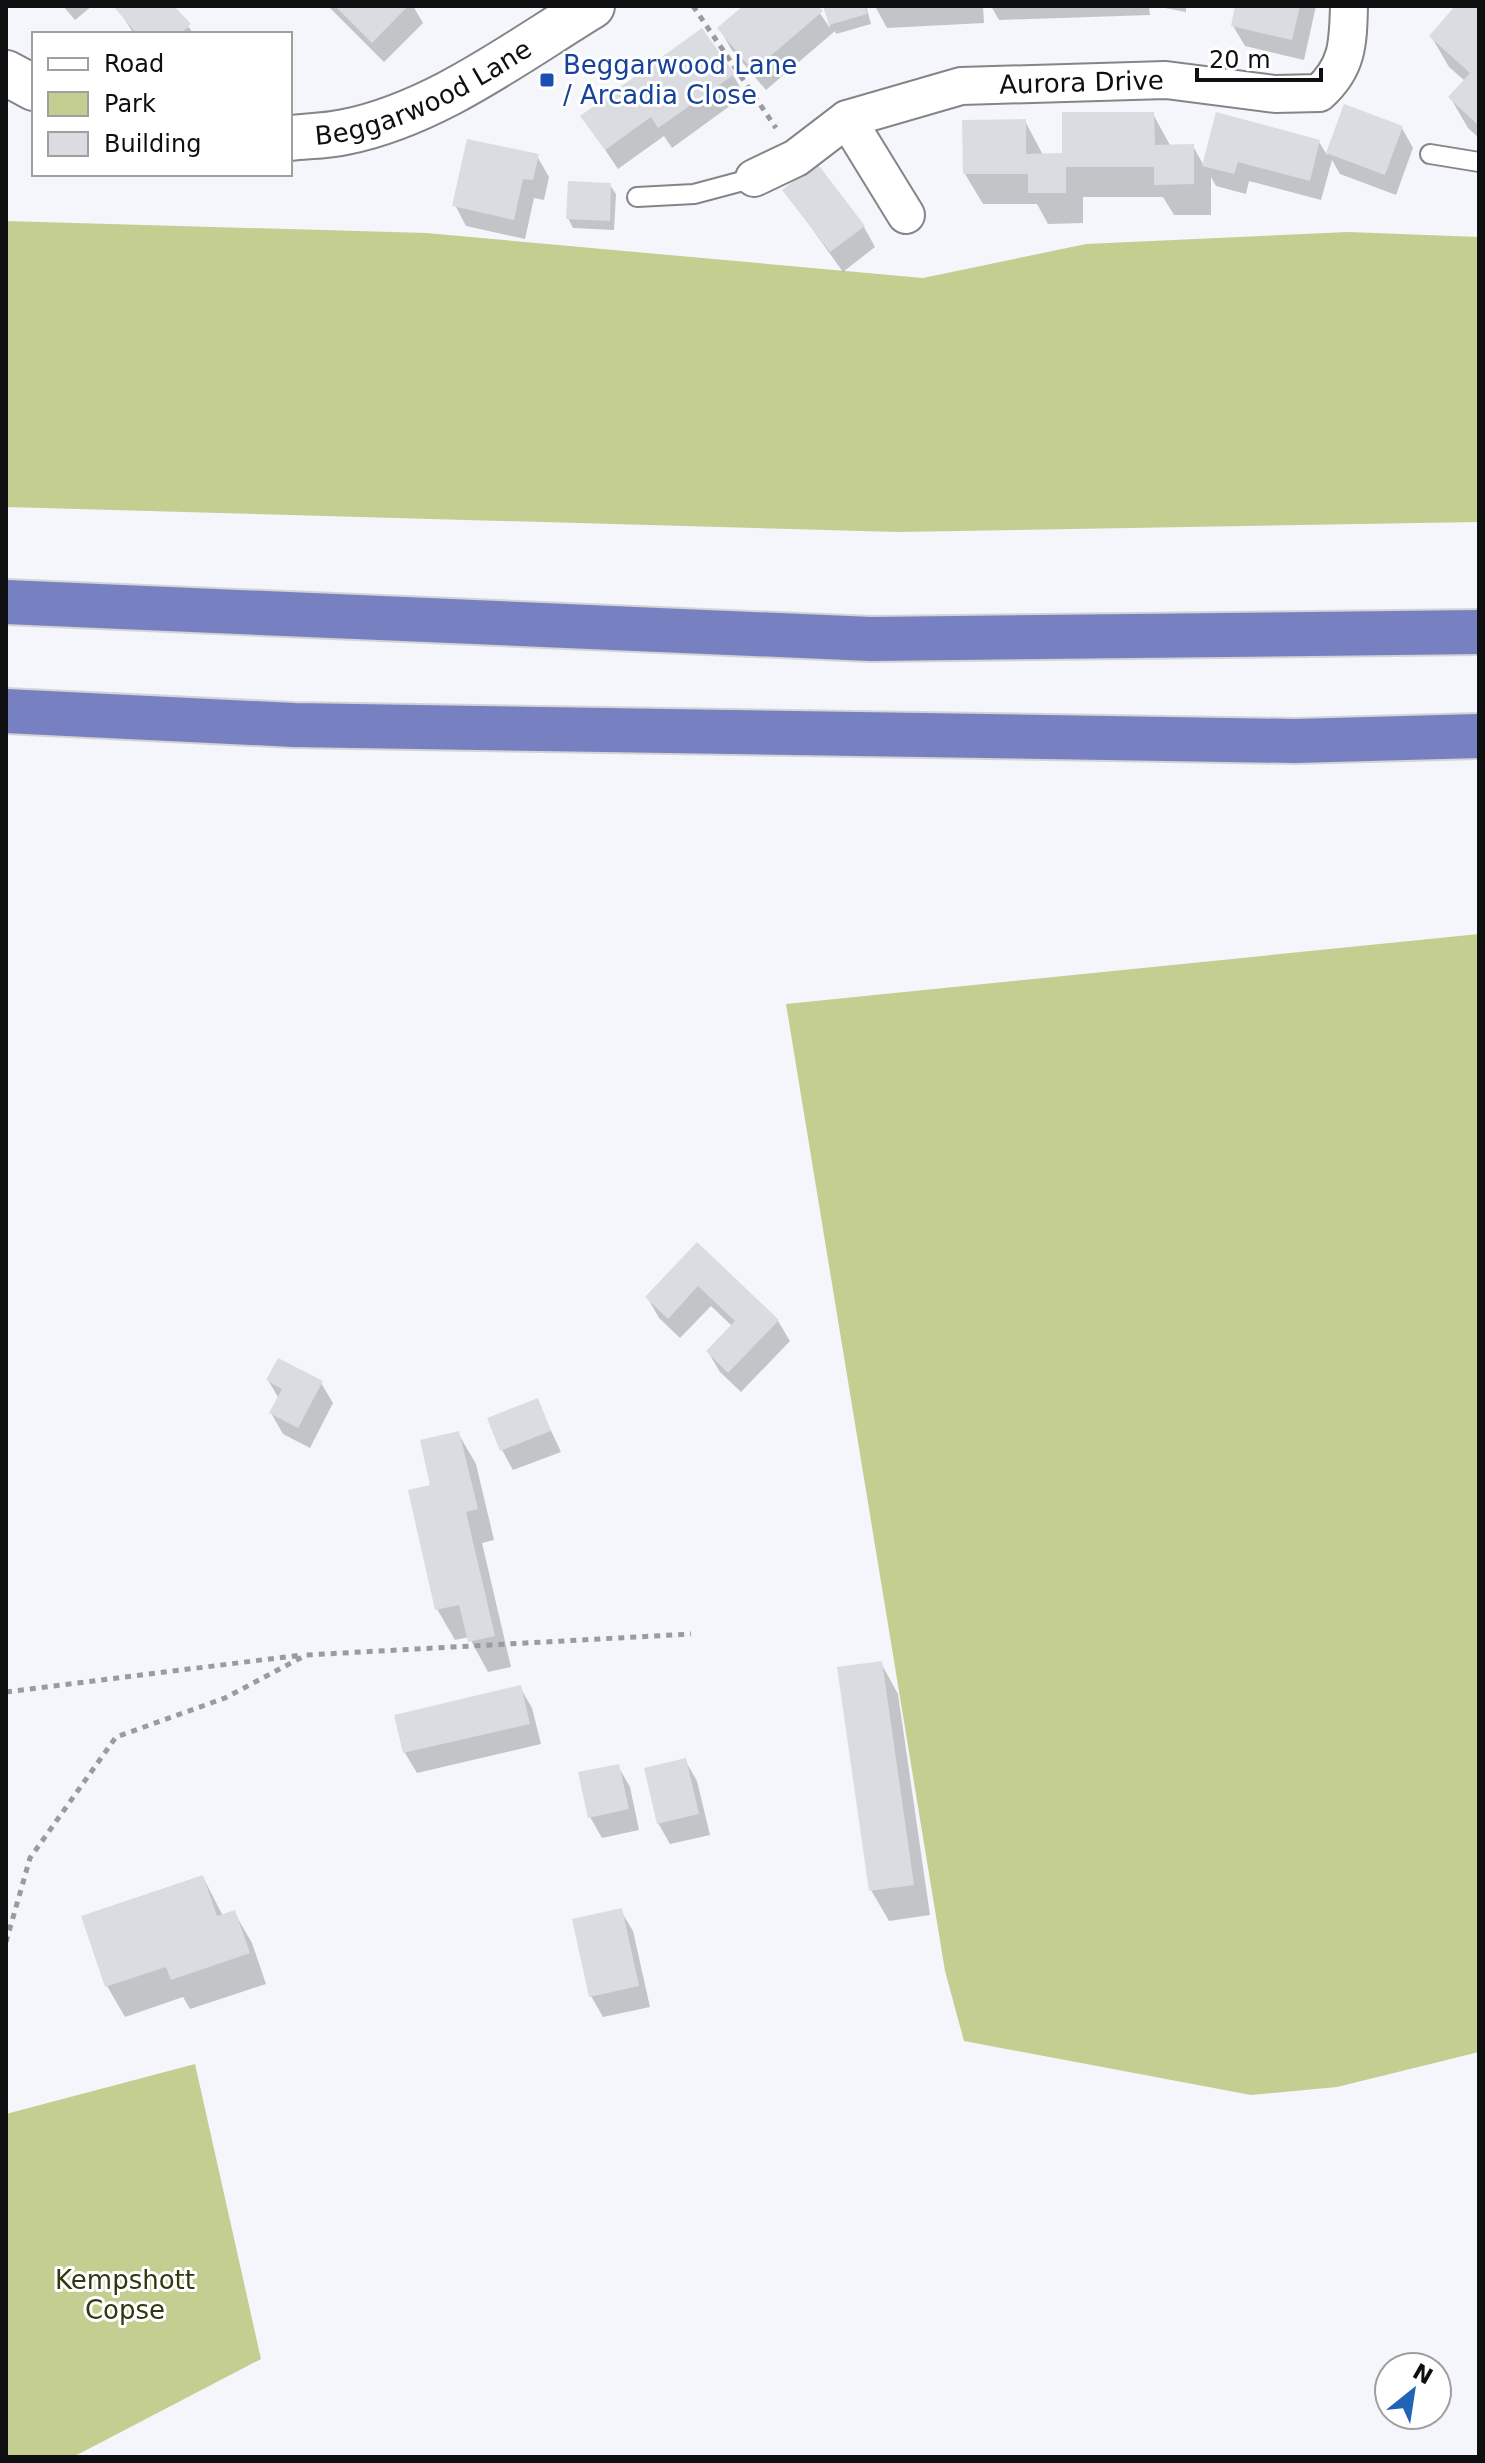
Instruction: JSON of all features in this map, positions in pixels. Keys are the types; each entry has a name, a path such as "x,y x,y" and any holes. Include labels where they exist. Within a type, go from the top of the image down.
{"highway":[{"path":"6,602 871,639 1479,632"},
{"path":"6,711 310,725 1295,741 1479,736"}],"street":[{"name":"Beggarwood Lane","path":"292,138 346,132 425,103 474,78 592,6"},
{"name":"Aurora Drive","path":"754,178 796,158 847,119 961,86 1166,80 1275,94 1319,93 1336,78 1347,53 1349,6"},
{"path":"6,73 32,87"},
{"path":"847,119 906,215"}],"lane":[{"path":"1430,154 1479,162"},
{"path":"637,197 694,194 754,178"}],"path":[{"path":"693,6 796,158"},
{"path":"6,1692 306,1655 691,1634"},
{"path":"6,1942 30,1858 116,1737 225,1698 306,1655"}],"green space":[{"path":"6,221 426,233 923,278 1086,244 1348,232 1479,237 1479,522 898,532 6,507"},
{"path":"1479,934 1479,2052 1337,2087 1251,2095 964,2041 945,1971 786,1004"},
{"name":"Kempshott Copse","path":"195,2064 261,2359 73,2457 6,2457 6,2114"}],"building":[{"path":"113,6 174,6 191,24 182,32 135,32"},
{"path":"335,6 408,6 372,43"},
{"path":"743,6 818,6 823,11 753,71 717,28"},
{"path":"823,6 865,6 867,14 829,25"},
{"path":"1235,6 1300,6 1292,40 1231,26"},
{"path":"1455,6 1479,6 1479,126 1448,97 1470,73 1429,36"},
{"path":"702,28 735,74 658,128 651,117 605,150 580,116"},
{"path":"1344,104 1403,126 1385,175 1326,153"},
{"path":"1062,112 1154,112 1155,145 1194,144 1194,184 1154,185 1154,167 1066,167 1066,193 1028,193 1028,174 963,174 962,120 1026,119 1026,154 1062,153"},
{"path":"1216,112 1320,140 1310,181 1238,162 1234,174 1202,166"},
{"path":"467,139 539,154 533,180 523,179 514,220 452,206"},
{"path":"817,163 865,226 830,252 782,190"},
{"path":"568,181 611,183 610,221 566,219"},
{"path":"697,1242 779,1320 728,1373 706,1351 735,1321 698,1286 668,1319 645,1297"},
{"path":"278,1358 323,1381 298,1428 269,1413 282,1389 266,1380"},
{"path":"538,1398 551,1431 500,1451 487,1418"},
{"path":"459,1431 478,1509 466,1512 495,1636 468,1642 459,1605 435,1610 408,1490 430,1485 420,1440"},
{"path":"882,1661 914,1885 869,1891 837,1667"},
{"path":"521,1685 530,1724 403,1753 394,1715"},
{"path":"686,1758 699,1814 657,1824 644,1768"},
{"path":"619,1764 629,1809 588,1818 578,1772"},
{"path":"203,1875 217,1916 235,1910 250,1953 171,1980 166,1967 105,1987 81,1916"},
{"path":"622,1908 639,1986 589,1997 572,1919"}],"place":[{"name":"Beggarwood Lane / Arcadia Close","path":"547,80"}]}
